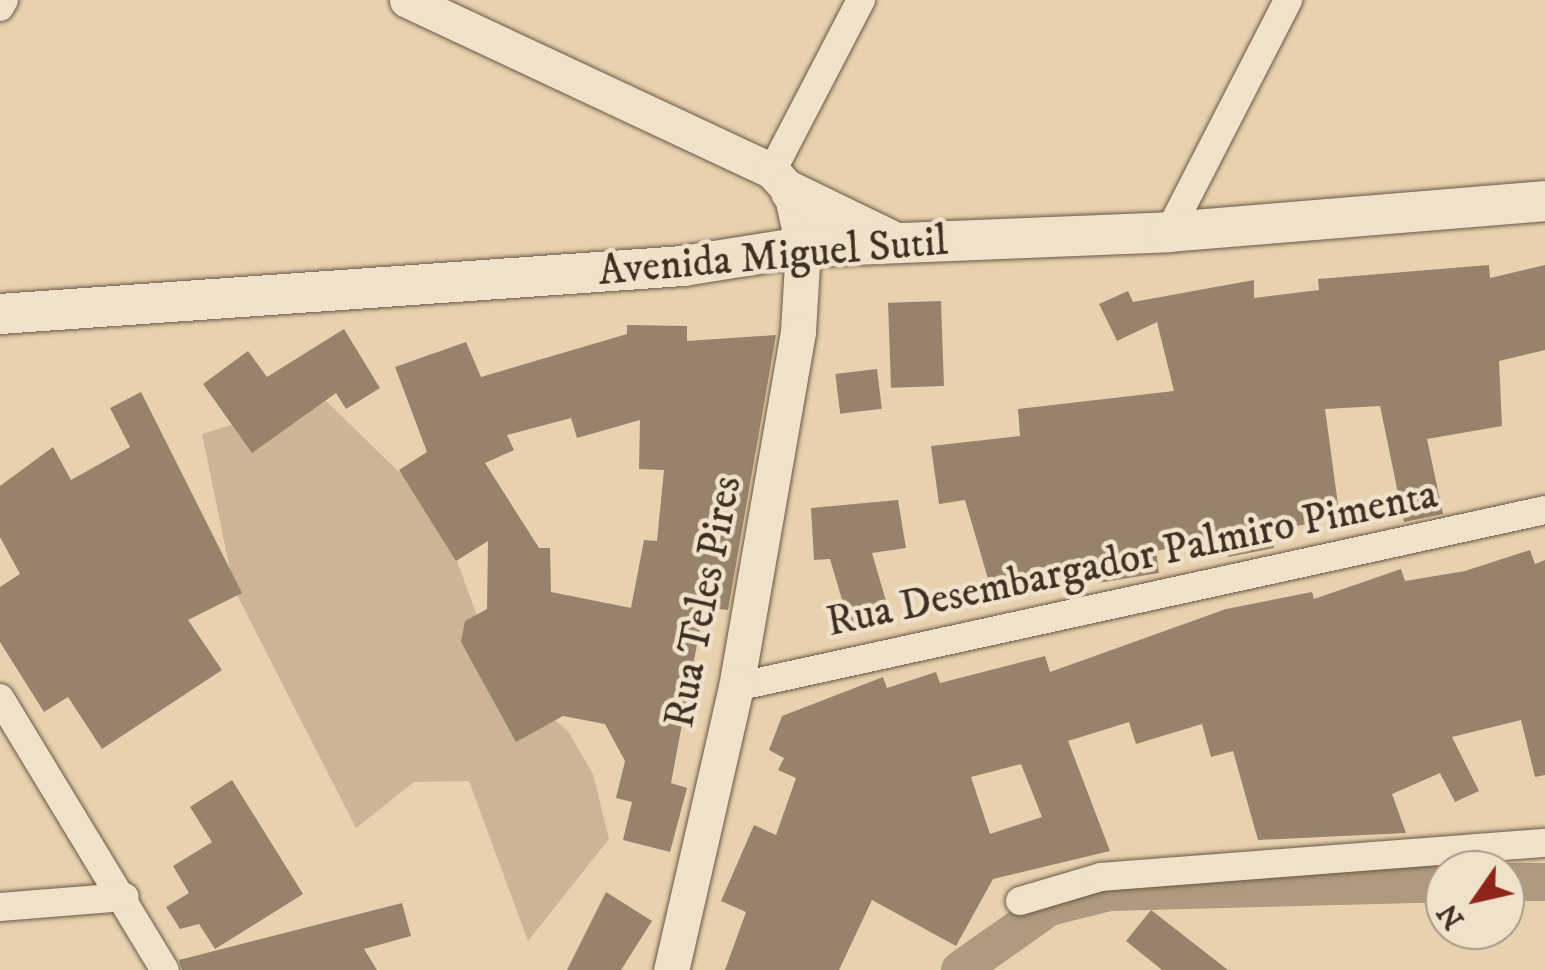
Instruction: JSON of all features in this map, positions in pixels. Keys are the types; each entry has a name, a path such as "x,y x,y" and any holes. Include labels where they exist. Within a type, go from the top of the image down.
{"main road":[{"path":"782,182 898,244"},
{"name":"Avenida Miguel Sutil","path":"0,314 683,266 803,246 1169,232 1545,201"}],"street":[{"path":"0,7 4,0"},
{"path":"425,4 782,182 861,0"},
{"path":"1169,232 1288,0"},
{"name":"Rua Teles Pires","path":"670,970 736,687 798,332 803,246 782,182"},
{"name":"Rua Desembargador Palmiro Pimenta","path":"736,687 1545,510"},
{"path":"0,698 125,896 165,970"},
{"path":"1020,901 1100,877 1545,843"},
{"path":"0,907 125,896"}],"shaded area":[{"path":"322,397 439,511 498,674 568,731 593,774 609,839 528,941 469,781 414,782 356,828 234,589 202,434"}],"building":[{"path":"1489,265 1490,278 1545,265 1545,350 1499,361 1502,426 1427,439 1443,514 1404,522 1380,406 1325,409 1340,519 1271,530 1274,548 1228,557 1224,537 1156,551 1159,573 1098,583 1095,565 1030,568 1033,577 991,589 965,500 939,504 931,446 1020,436 1018,409 1174,391 1157,322 1117,341 1099,304 1128,291 1133,302 1254,280 1254,298 1319,290 1318,279"},
{"path":"941,301 944,386 891,388 888,303"},
{"path":"627,325 687,326 687,341 776,335 728,610 704,607 671,783 687,788 670,852 623,840 632,802 616,798 625,761 605,724 563,716 516,742 461,642 465,621 487,609 488,541 456,561 399,470 427,452 395,367 466,342 481,377 627,334","holes":["571,418 577,438 640,420 639,469 664,470 657,541 644,540 631,608 551,592 550,548 539,548 485,463 514,450 507,435"]},
{"path":"344,329 380,388 346,409 336,393 252,453 203,384 248,351 267,377"},
{"path":"877,369 882,409 840,414 835,374"},
{"path":"141,392 242,593 188,620 222,670 102,749 68,697 44,712 0,642 0,587 20,574 0,537 0,486 53,447 71,480 130,447 110,408"},
{"path":"898,500 906,548 872,553 891,618 851,630 830,559 814,560 811,508"},
{"path":"1530,550 1535,564 1545,560 1545,775 1535,777 1521,720 1452,737 1479,791 1455,802 1440,773 1392,794 1406,833 1258,840 1233,751 1211,757 1202,724 1136,744 1129,722 1068,741 1110,851 993,879 956,946 872,900 839,970 725,970 746,912 721,901 754,825 776,835 796,778 778,770 784,758 769,750 782,716 883,677 887,688 936,672 940,683 1045,656 1050,672 1226,609 1312,592 1314,599 1401,569 1405,581 1465,571","holes":["1021,764 1042,817 990,834 971,777"]},
{"path":"232,780 303,894 215,949 199,924 180,929 166,907 189,893 173,866 212,842 190,807"},
{"path":"606,892 652,921 621,970 567,970"},
{"path":"402,903 411,936 364,949 377,970 182,970 179,960"},
{"path":"1151,910 1228,970 1162,970 1126,941"}],"waterway":[{"path":"1525,882 1545,882"},
{"path":"960,970 1049,907 1109,892 1425,884"}]}
